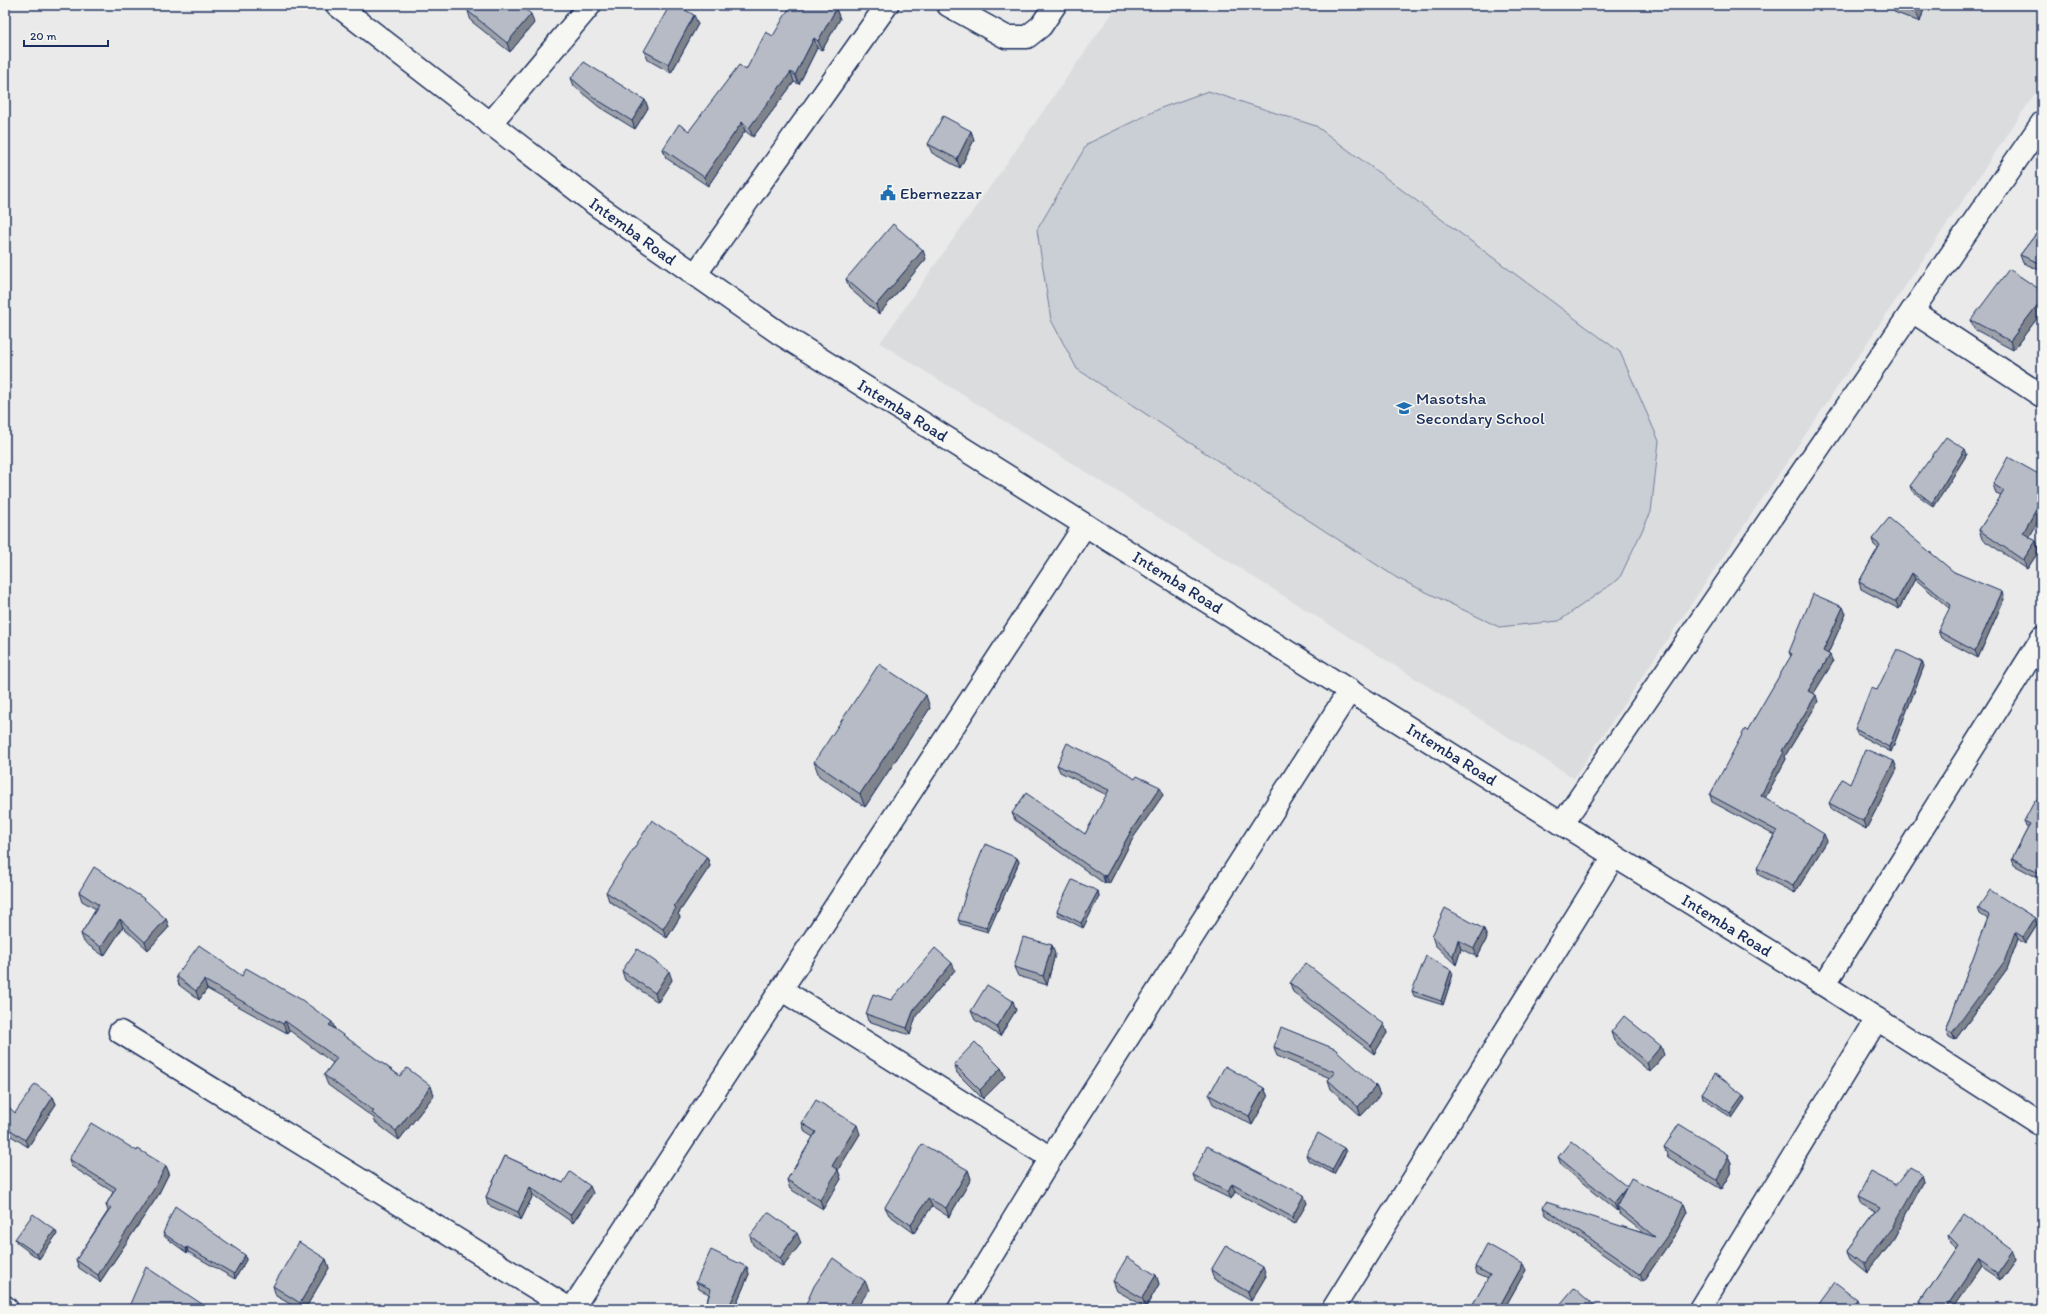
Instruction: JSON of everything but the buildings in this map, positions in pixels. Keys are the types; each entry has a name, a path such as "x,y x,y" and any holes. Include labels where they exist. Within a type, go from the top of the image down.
{"street":[{"name":"Intemba Road","path":"337,5 599,207 779,332 1562,824 1824,985 2042,1125"},
{"path":"490,124 590,5"},
{"path":"695,275 887,5"},
{"path":"948,5 1006,37 1027,37 1041,26 1055,5"},
{"path":"1562,824 2042,123"},
{"path":"1912,311 2042,396"},
{"path":"120,1032 571,1309 782,990 1085,525"},
{"path":"1824,985 2042,638"},
{"path":"959,1309 1051,1158 1350,690"},
{"path":"1332,1309 1614,856"},
{"path":"782,990 1051,1158"},
{"path":"1700,1309 1877,1019"}],"shaded area":[{"name":"Masotsha Secondary School","path":"1118,5 2042,5 2042,83 1574,778 880,343"},
{"path":"1208,91 1316,126 1620,352 1659,441 1651,512 1619,579 1559,621 1499,627 1397,578 1077,369 1051,320 1037,230 1087,144 1161,108"}],"place":[{"name":"Ebernezzar","path":"888,193"},
{"name":"Masotsha Secondary School","path":"1404,408"}]}
